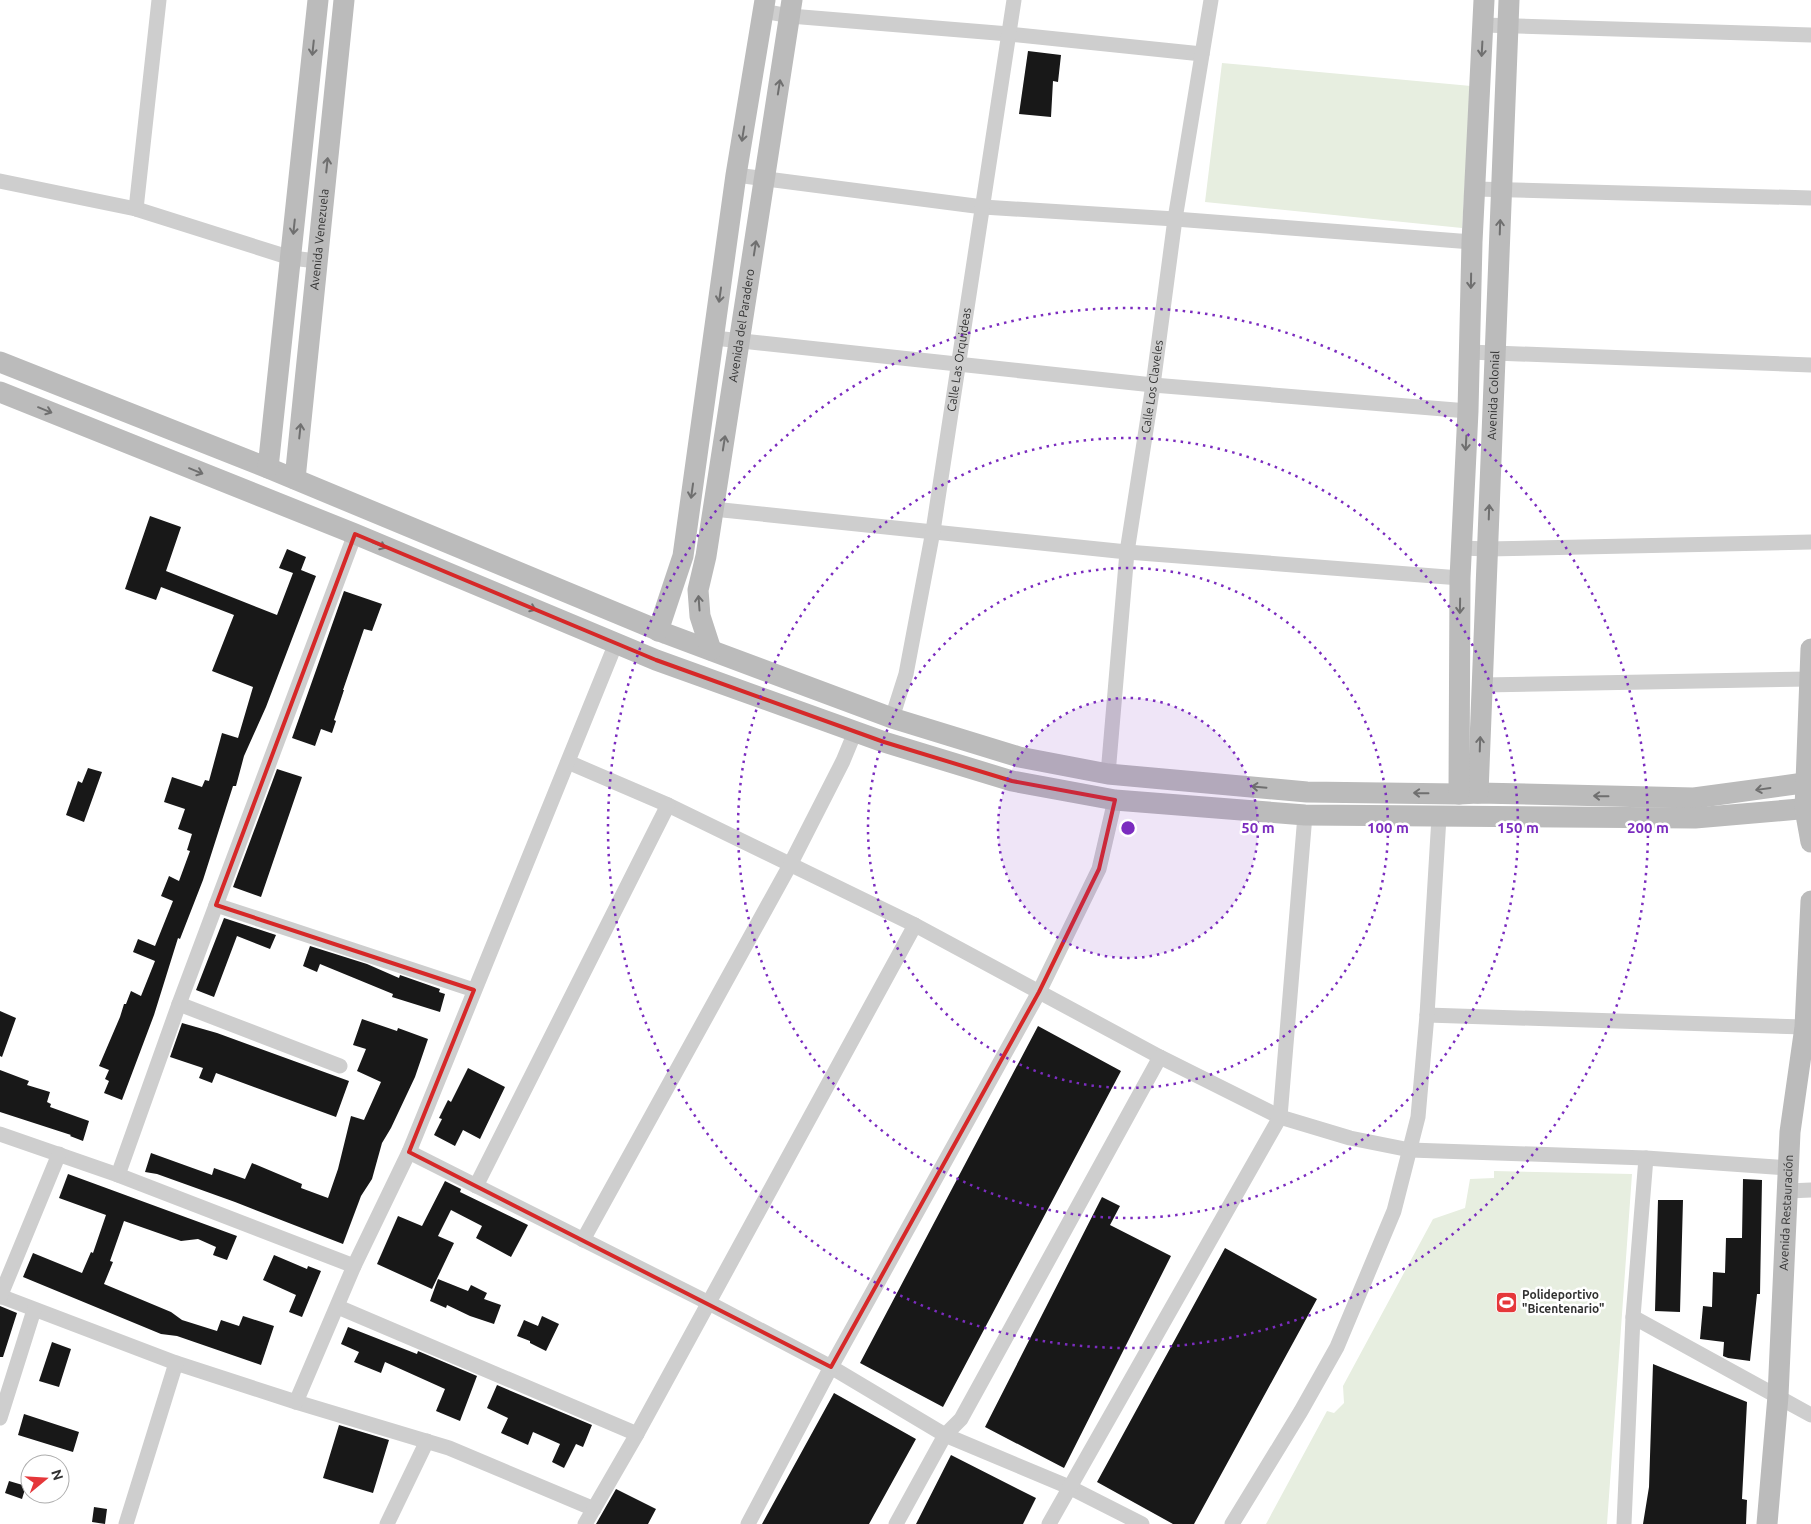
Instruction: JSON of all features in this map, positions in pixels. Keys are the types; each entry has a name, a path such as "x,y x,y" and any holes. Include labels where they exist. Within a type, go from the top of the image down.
{"street":[{"path":"136,209 159,0"},
{"path":"268,468 318,0"},
{"name":"Avenida Venezuela","path":"295,479 344,0"},
{"name":"Calle Las Orquideas","path":"892,718 906,674 933,531 1014,0"},
{"name":"Calle Los Claveles","path":"1108,774 1126,552 1153,384 1175,219 1211,0"},
{"path":"1469,793 1460,578 1468,411 1472,242 1484,0"},
{"name":"Avenida Colonial","path":"1469,793 1482,685 1509,0"},
{"path":"764,6 1202,54"},
{"name":"Avenida del Paradero","path":"656,660 683,556 736,175 764,6"},
{"name":"Avenida del Paradero","path":"711,650 700,616 698,590 706,556 791,8"},
{"path":"1483,25 1811,35"},
{"path":"736,175 983,207 1175,219 1472,242"},
{"path":"0,181 136,209 291,258 317,261"},
{"path":"1475,189 1811,198"},
{"path":"714,338 1153,384 1468,411"},
{"path":"1469,352 1811,365"},
{"path":"0,362 295,479 662,632 892,718 1018,757 1108,774 1307,792 1469,793 1694,798 1808,783"},
{"path":"0,392 355,534 656,660 884,742 1012,781 1116,800 1305,816 1695,818 1808,809"},
{"path":"713,509 1126,552 1460,578"},
{"path":"118,1175 179,1004 355,534"},
{"path":"1462,548 1811,542"},
{"path":"296,1402 354,1266 409,1152 616,644"},
{"path":"1811,650 1808,783 1811,842"},
{"path":"1482,685 1810,679"},
{"path":"583,1240 790,865 843,761 855,732"},
{"path":"568,762 668,805 915,925 1160,1057 1280,1117 1350,1138 1410,1150 1646,1158 1789,1168"},
{"path":"748,1524 831,1367 1039,992 1099,870 1116,800"},
{"path":"476,1186 668,805"},
{"path":"1049,1524 1280,1117 1305,816"},
{"path":"1232,1524 1301,1411 1337,1347 1394,1211 1418,1117 1427,1015 1439,817"},
{"name":"Avenida Restauración","path":"1767,1524 1778,1396 1790,1132 1805,1027 1811,901"},
{"path":"216,905 474,990"},
{"path":"585,1524 637,1434 915,925"},
{"path":"179,1004 340,1066"},
{"path":"1427,1015 1805,1027"},
{"path":"896,1524 945,1435 961,1419 1160,1057"},
{"path":"0,1134 118,1175 354,1266"},
{"path":"409,1152 709,1302 831,1367 945,1435 1069,1487 1142,1524"},
{"path":"58,1154 0,1297 176,1362 296,1402 449,1448 594,1509"},
{"path":"1624,1524 1633,1317 1646,1158"},
{"path":"1788,1191 1811,1190"},
{"path":"338,1307 637,1434"},
{"path":"0,1418 34,1310"},
{"path":"1633,1317 1811,1415"},
{"path":"126,1524 176,1362"},
{"path":"387,1524 427,1441"}],"highlighted area":[{"path":"355,534 656,660 884,742 1012,781 1115,800 1099,869 1039,992 831,1367 409,1152 474,990 216,905"}],"shaded area":[{"path":"1222,63 1471,86 1462,228 1205,202"},
{"name":"Polideportivo \"Bicentenario\"","path":"1494,1171 1632,1174 1607,1524 1266,1524 1327,1411 1334,1413 1344,1403 1343,1386 1433,1219 1465,1208 1470,1179 1494,1178"}],"building":[{"path":"1028,51 1061,55 1058,82 1053,81 1051,117 1019,114"},
{"path":"150,516 181,527 166,571 277,615 293,573 279,568 287,549 306,557 301,570 316,576 266,707 244,756 236,786 233,786 203,880 180,939 178,938 154,1015 122,1100 104,1093 109,1081 105,1079 109,1070 99,1066 124,1004 126,1004 131,991 141,996 155,961 133,952 138,939 155,946 173,901 161,896 169,876 179,881 190,851 187,850 192,834 178,829 185,809 164,802 172,777 202,787 205,780 209,781 222,733 238,738 253,687 212,671 234,615 161,587 156,600 125,589"},
{"path":"344,591 382,604 372,631 364,629 343,690 332,733 321,729 315,746 292,738"},
{"path":"88,768 102,772 84,822 66,815 78,781 82,783"},
{"path":"277,769 302,777 261,897 233,887"},
{"path":"224,918 276,935 270,949 237,936 214,997 196,990"},
{"path":"310,946 367,964 399,978 400,975 440,989 439,992 445,994 440,1012 392,997 393,994 320,964 317,972 303,966"},
{"path":"0,1011 16,1018 2,1057 0,1056"},
{"path":"362,1019 397,1031 398,1028 428,1039 415,1077 382,1143 372,1179 361,1196 343,1244 235,1202 157,1174 145,1172 151,1153 212,1175 214,1168 245,1179 252,1163 302,1184 301,1188 328,1198 338,1169 351,1116 364,1120 381,1082 357,1071 366,1049 353,1045"},
{"path":"182,1023 217,1033 349,1081 336,1117 216,1073 212,1083 199,1078 203,1068 170,1057"},
{"path":"1038,1026 1121,1071 943,1407 860,1363"},
{"path":"468,1068 505,1087 480,1139 463,1130 455,1146 434,1135 442,1119 439,1118 448,1100 451,1102"},
{"path":"0,1070 29,1081 27,1085 50,1092 47,1102 51,1104 50,1107 89,1121 83,1141 71,1135 0,1112"},
{"path":"68,1174 237,1236 227,1260 213,1255 216,1247 198,1239 181,1241 124,1221 110,1261 113,1262 104,1284 171,1312 182,1320 217,1331 221,1320 239,1326 243,1316 274,1326 261,1365 177,1336 161,1334 23,1277 33,1253 82,1273 91,1252 93,1253 106,1215 59,1198"},
{"path":"1743,1179 1762,1180 1760,1294 1757,1294 1750,1361 1723,1356 1724,1342 1700,1339 1703,1306 1712,1307 1713,1272 1725,1273 1726,1238 1742,1238"},
{"path":"445,1181 461,1189 460,1192 528,1225 511,1257 476,1238 482,1226 451,1210 438,1236 454,1243 432,1289 377,1264 398,1216 422,1226"},
{"path":"1102,1197 1120,1206 1110,1225 1171,1256 1064,1468 985,1427"},
{"path":"1658,1200 1683,1200 1680,1312 1655,1311"},
{"path":"1225,1248 1317,1299 1194,1524 1173,1524 1097,1482"},
{"path":"274,1255 307,1269 308,1266 321,1271 302,1317 289,1312 296,1295 263,1280"},
{"path":"438,1279 468,1291 471,1285 487,1293 484,1299 501,1305 494,1324 470,1316 447,1305 446,1308 430,1301"},
{"path":"0,1306 17,1313 3,1357 0,1357"},
{"path":"542,1316 559,1324 546,1351 530,1343 530,1341 517,1336 524,1320 538,1326"},
{"path":"348,1327 417,1354 418,1351 477,1376 460,1421 436,1411 445,1389 385,1362 381,1373 354,1362 359,1352 341,1344"},
{"path":"52,1342 71,1349 59,1387 39,1381"},
{"path":"1653,1364 1747,1402 1742,1499 1747,1500 1746,1524 1643,1524 1649,1487"},
{"path":"497,1385 592,1425 583,1447 576,1444 564,1468 552,1462 560,1444 533,1432 528,1445 501,1433 508,1418 487,1408"},
{"path":"834,1393 916,1439 869,1524 762,1524"},
{"path":"24,1414 79,1432 73,1452 18,1435"},
{"path":"339,1425 389,1440 373,1493 323,1478"},
{"path":"951,1455 1036,1498 1023,1524 916,1524"},
{"path":"9,1481 20,1484 20,1498 5,1493"},
{"path":"616,1489 656,1509 648,1524 596,1524"},
{"path":"94,1507 107,1509 105,1524 92,1522"}],"place":[{"name":"Polideportivo \"Bicentenario\"","path":"1506,1302"}]}
